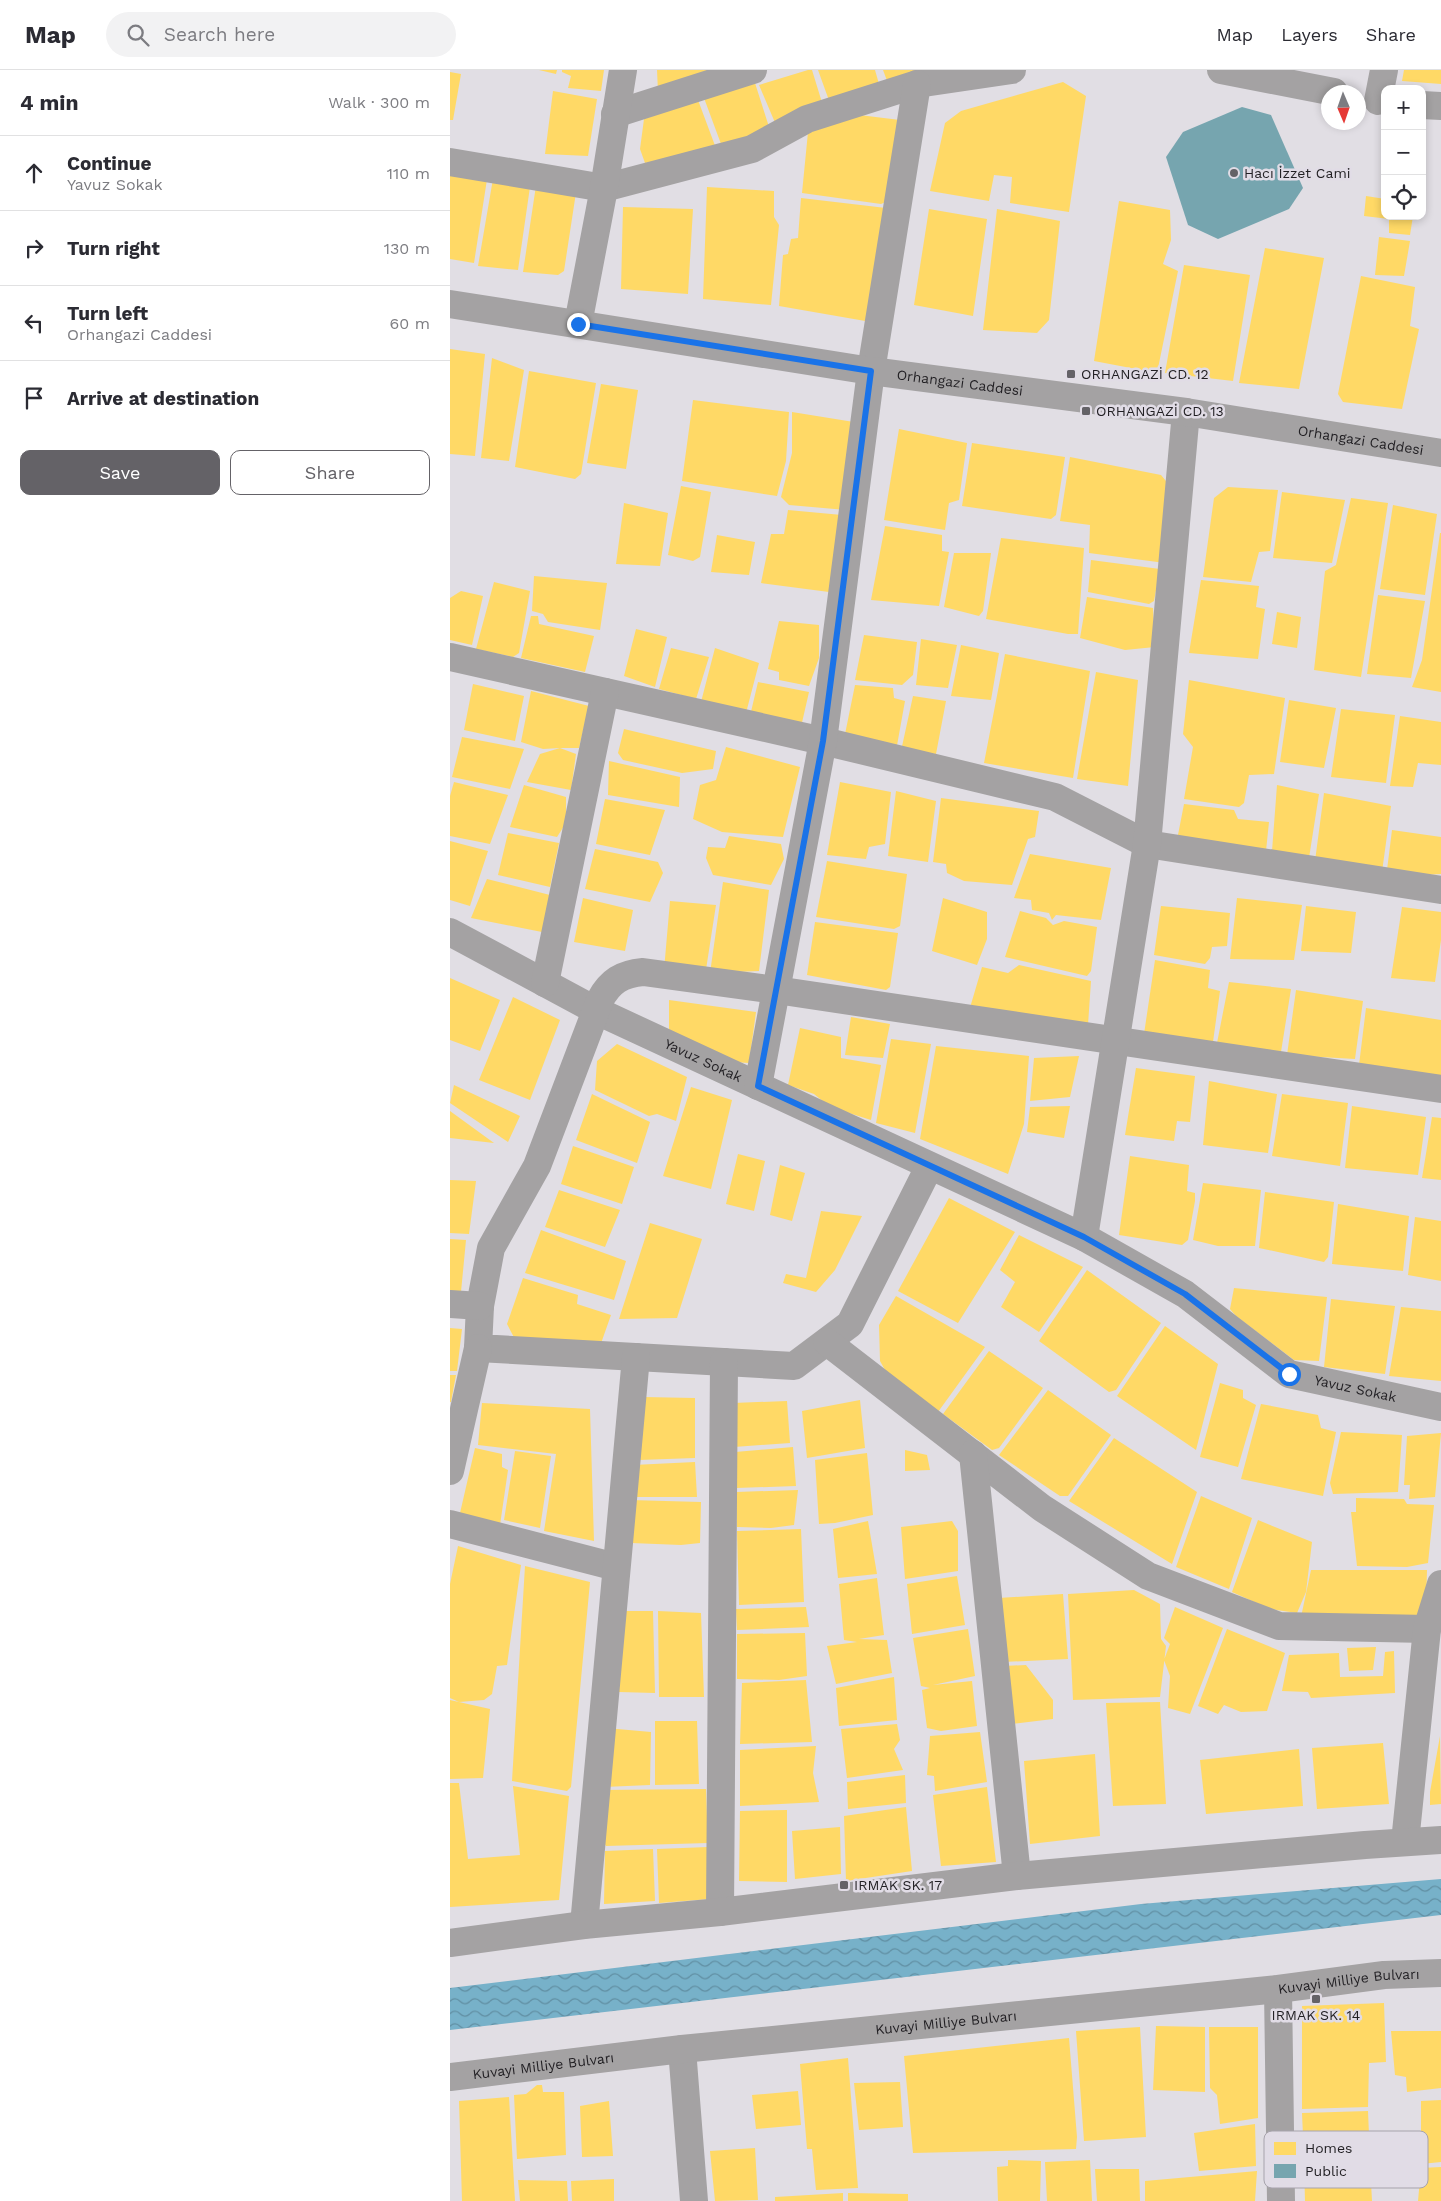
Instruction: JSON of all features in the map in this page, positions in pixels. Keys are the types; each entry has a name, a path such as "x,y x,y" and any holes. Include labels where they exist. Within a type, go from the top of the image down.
{"street":[{"path":"578,324 604,188 623,70"},
{"path":"615,114 753,70"},
{"path":"450,162 604,188 752,149 807,119 918,84 1012,70"},
{"path":"1221,70 1321,89"},
{"path":"1374,100 1384,70"},
{"path":"758,1086 823,741 871,371 918,84"},
{"path":"1426,105 1441,106"},
{"name":"Orhangazi Caddesi","path":"450,304 871,371 1186,412 1441,453"},
{"path":"1084,1237 1147,844 1186,412"},
{"path":"450,657 823,741 1055,797 1147,844 1441,890"},
{"path":"546,983 605,692"},
{"name":"Yavuz Sokak","path":"450,932 597,1011 929,1167 1084,1237 1185,1294 1289,1374 1441,1407"},
{"path":"450,1471 478,1348 480,1306 491,1248 537,1166 605,990 614,981 627,973 643,972 776,990 1441,1089"},
{"path":"478,1348 794,1366 850,1324 929,1167"},
{"path":"450,1304 480,1306"},
{"path":"827,1342 1042,1508 1148,1576 1279,1626 1427,1629"},
{"path":"584,1925 636,1357"},
{"path":"720,1912 724,1362"},
{"path":"973,1454 1018,1876"},
{"path":"450,1524 616,1567"},
{"path":"1405,1842 1427,1629 1441,1584"},
{"path":"450,1944 584,1925 720,1912 1018,1876 1441,1840"},
{"name":"Kuvayi Milliye Bulvarı","path":"450,2077 682,2049 1278,1988 1384,1975 1441,1973"},
{"path":"1278,1988 1281,2131"},
{"path":"682,2049 694,2201"},
{"path":"1282,2188 1282,2201"}],"water":[{"path":"1441,1879 1441,1915 450,2030 450,1988 1141,1904"}],"building: Homes":[{"path":"539,70 557,70 556,74"},
{"path":"562,70 604,70 601,91 568,88 571,76 562,72"},
{"path":"657,70 717,70 658,92"},
{"path":"812,70 824,109 776,125 759,85"},
{"path":"818,70 875,70 881,91 831,106"},
{"path":"883,70 934,70 889,86"},
{"path":"1404,70 1441,70 1441,84 1402,81"},
{"path":"450,72 461,74 453,120 450,120"},
{"path":"1063,82 1086,96 1069,212 1010,203 1012,177 994,175 989,201 930,191 945,123 961,111"},
{"path":"755,83 770,130 721,144 704,98"},
{"path":"553,91 597,99 588,156 545,154"},
{"path":"698,100 717,151 645,163 640,149 644,119"},
{"path":"843,113 900,120 888,201 881,204 802,193 809,122"},
{"path":"450,166 488,173 474,263 450,259"},
{"path":"494,173 531,180 518,270 478,266"},
{"path":"537,179 577,186 564,271 558,275 523,272"},
{"path":"707,187 774,191 774,217 779,225 771,305 703,299"},
{"path":"1366,196 1381,198 1381,218 1364,216"},
{"path":"801,198 886,208 871,322 779,306 783,255 788,254 791,239 798,238"},
{"path":"1119,201 1170,210 1171,240 1163,264 1178,271 1157,373 1094,361"},
{"path":"623,207 693,209 688,294 621,289"},
{"path":"929,209 987,219 973,316 914,305"},
{"path":"997,209 1060,221 1049,320 1037,333 983,330"},
{"path":"1389,220 1412,220 1410,235 1389,233"},
{"path":"1379,237 1410,241 1404,276 1375,275"},
{"path":"1265,248 1324,258 1299,389 1239,383"},
{"path":"1184,265 1250,275 1233,381 1165,373"},
{"path":"1361,276 1415,287 1410,326 1419,329 1402,409 1343,402 1338,394"},
{"path":"450,349 485,354 475,456 450,454"},
{"path":"492,358 524,370 509,461 481,458"},
{"path":"529,371 596,383 581,474 575,479 515,467"},
{"path":"601,384 638,390 626,469 587,463"},
{"path":"693,400 789,412 786,461 777,496 682,481"},
{"path":"792,412 860,423 846,510 789,505 781,497 792,453"},
{"path":"899,429 967,443 959,500 949,503 945,530 884,520"},
{"path":"972,443 1065,457 1056,515 1051,519 962,506"},
{"path":"1070,457 1161,475 1175,492 1165,563 1089,553 1090,525 1060,521"},
{"path":"681,486 711,492 700,557 693,561 668,555"},
{"path":"1228,487 1278,490 1270,551 1259,552 1251,582 1203,577 1214,498"},
{"path":"1282,492 1345,500 1332,563 1273,558"},
{"path":"1351,498 1388,503 1361,677 1314,670 1325,571 1336,565"},
{"path":"624,503 668,513 660,566 616,564"},
{"path":"1393,505 1437,514 1425,595 1380,589"},
{"path":"788,510 842,515 829,592 761,583 771,534 784,534"},
{"path":"885,526 942,535 942,551 949,552 939,606 871,600"},
{"path":"1440,533 1441,692 1412,687 1422,660"},
{"path":"717,535 755,542 749,575 711,572"},
{"path":"1001,538 1084,548 1078,634 1068,634 986,619"},
{"path":"954,553 991,553 983,611 979,616 944,607"},
{"path":"1091,560 1160,569 1154,601 1149,604 1088,592"},
{"path":"534,576 607,583 600,630 548,622 543,614 532,611"},
{"path":"1201,580 1259,586 1256,607 1265,609 1258,659 1189,653"},
{"path":"494,582 530,591 519,653 513,657 476,649"},
{"path":"461,591 483,596 472,645 450,640 450,598"},
{"path":"1378,595 1425,601 1411,678 1367,674"},
{"path":"1087,597 1153,608 1155,647 1125,650 1080,638"},
{"path":"1277,612 1301,617 1297,648 1272,644"},
{"path":"531,616 538,616 539,624 594,636 585,672 521,658"},
{"path":"779,621 819,625 819,658 809,686 779,680 779,672 768,669"},
{"path":"636,629 667,637 655,687 624,676"},
{"path":"864,635 917,642 913,675 902,685 855,680"},
{"path":"921,639 957,645 948,688 916,685"},
{"path":"961,645 999,653 991,700 951,696"},
{"path":"671,648 709,657 696,699 659,689"},
{"path":"715,648 759,663 746,713 701,702"},
{"path":"1005,654 1090,671 1073,778 984,763"},
{"path":"1096,672 1138,680 1128,786 1077,779"},
{"path":"1189,680 1285,698 1274,774 1249,775 1244,803 1239,807 1184,799 1193,747 1183,734"},
{"path":"758,682 809,692 801,727 750,716"},
{"path":"473,684 524,696 515,741 464,730"},
{"path":"855,685 893,688 894,698 905,701 896,751 843,744"},
{"path":"531,691 589,706 579,748 543,749 521,742"},
{"path":"913,696 946,701 936,754 901,751"},
{"path":"1289,700 1336,708 1324,768 1280,762"},
{"path":"1341,709 1395,715 1386,783 1331,777"},
{"path":"1400,716 1441,722 1441,765 1418,763 1413,787 1390,786"},
{"path":"624,729 716,751 713,769 682,773 623,760 618,753"},
{"path":"462,737 524,749 510,789 452,777"},
{"path":"726,747 800,767 783,837 722,832 693,819 700,785 716,780"},
{"path":"560,748 576,754 571,790 527,782 540,754"},
{"path":"609,761 680,777 679,807 608,795"},
{"path":"454,782 508,795 490,844 450,836 450,796"},
{"path":"840,782 891,792 885,844 869,847 866,859 827,855"},
{"path":"524,785 566,797 566,823 557,837 510,827"},
{"path":"1277,785 1319,794 1309,858 1272,851"},
{"path":"896,791 936,801 928,862 888,856"},
{"path":"1324,793 1391,806 1382,872 1315,861"},
{"path":"941,798 1039,811 1035,837 1028,839 1012,885 964,881 947,873 946,864 933,862"},
{"path":"605,799 665,810 650,855 596,844"},
{"path":"1184,804 1234,810 1238,819 1269,822 1266,851 1177,840"},
{"path":"1392,830 1441,837 1441,874 1424,875 1387,870"},
{"path":"508,833 559,843 550,887 498,875"},
{"path":"729,836 781,844 784,859 771,885 713,875 706,858 708,847 725,848"},
{"path":"450,841 488,851 470,906 450,900"},
{"path":"595,849 658,862 663,873 650,902 585,889"},
{"path":"1030,854 1111,868 1101,920 1056,915 1052,920 1049,913 1032,910 1031,900 1014,898"},
{"path":"827,861 907,874 900,926 894,929 816,917"},
{"path":"487,879 550,895 542,932 471,918"},
{"path":"723,882 769,890 759,971 710,973"},
{"path":"583,898 633,910 625,951 574,942"},
{"path":"943,898 987,912 987,939 977,965 932,951"},
{"path":"1237,898 1302,905 1294,960 1230,959"},
{"path":"670,901 716,905 705,976 664,970"},
{"path":"1161,906 1230,913 1227,946 1212,947 1210,958 1205,964 1154,955"},
{"path":"1306,906 1356,912 1351,953 1301,951"},
{"path":"1402,907 1441,912 1441,940 1435,982 1391,978"},
{"path":"1020,911 1046,918 1053,925 1064,921 1097,927 1091,971 1087,976 1005,957"},
{"path":"815,922 898,933 890,987 886,990 807,975"},
{"path":"1155,960 1210,970 1208,988 1220,991 1213,1042 1144,1034"},
{"path":"1019,965 1091,981 1088,1025 969,1011 982,967 1008,973"},
{"path":"450,978 500,1000 480,1051 450,1040"},
{"path":"1229,982 1291,989 1281,1052 1217,1043"},
{"path":"1296,990 1363,1001 1355,1059 1287,1055"},
{"path":"513,997 560,1020 530,1100 479,1080"},
{"path":"669,1000 756,1012 749,1063 734,1062 669,1030"},
{"path":"1366,1008 1441,1020 1441,1078 1359,1065"},
{"path":"851,1017 890,1024 883,1058 845,1055"},
{"path":"800,1028 841,1037 841,1058 881,1065 871,1120 830,1107 814,1094 788,1085"},
{"path":"891,1039 931,1044 915,1133 876,1123"},
{"path":"617,1044 687,1077 676,1121 657,1114 649,1116 595,1090 597,1061"},
{"path":"936,1046 1029,1056 1024,1124 1008,1174 920,1139"},
{"path":"1079,1056 1070,1097 1030,1101 1034,1058"},
{"path":"1136,1068 1195,1076 1190,1122 1177,1121 1174,1141 1125,1135"},
{"path":"1209,1081 1277,1094 1268,1153 1203,1145"},
{"path":"454,1085 520,1116 508,1142 450,1103"},
{"path":"691,1087 732,1100 711,1189 663,1176"},
{"path":"592,1094 650,1122 637,1163 576,1140"},
{"path":"1282,1094 1348,1103 1340,1166 1272,1156"},
{"path":"1070,1106 1064,1138 1027,1132 1030,1107"},
{"path":"1352,1106 1426,1117 1418,1175 1345,1168"},
{"path":"450,1111 494,1143 450,1138"},
{"path":"1432,1117 1441,1118 1441,1180 1422,1178"},
{"path":"573,1146 634,1167 622,1204 561,1184"},
{"path":"738,1154 765,1161 754,1211 726,1204"},
{"path":"1130,1156 1189,1165 1187,1191 1195,1193 1195,1201 1188,1240 1182,1245 1119,1235"},
{"path":"780,1165 805,1173 792,1221 770,1215"},
{"path":"450,1180 476,1181 469,1234 450,1233"},
{"path":"1203,1183 1261,1190 1255,1246 1218,1246 1193,1240"},
{"path":"559,1190 620,1210 605,1247 545,1227"},
{"path":"1265,1192 1334,1202 1328,1257 1324,1262 1259,1248"},
{"path":"949,1198 1015,1232 958,1323 898,1291"},
{"path":"1338,1204 1409,1216 1403,1271 1332,1264"},
{"path":"821,1211 862,1216 835,1270 816,1292 783,1283 786,1274 806,1278"},
{"path":"1415,1217 1441,1221 1441,1281 1408,1275"},
{"path":"650,1223 702,1239 677,1318 619,1319"},
{"path":"541,1230 626,1261 614,1300 525,1273"},
{"path":"1019,1235 1083,1267 1039,1332 1001,1307 1015,1282 1000,1270"},
{"path":"450,1239 466,1240 461,1292 450,1291"},
{"path":"1087,1270 1161,1323 1116,1390 1109,1392 1039,1341"},
{"path":"523,1278 578,1295 577,1304 611,1315 599,1349 518,1345 507,1324"},
{"path":"1234,1288 1327,1297 1319,1361 1294,1360 1236,1316 1230,1309"},
{"path":"896,1296 985,1347 938,1412 890,1379 880,1361 879,1325"},
{"path":"1331,1299 1395,1306 1385,1374 1324,1367"},
{"path":"1401,1307 1441,1311 1441,1381 1389,1376"},
{"path":"1165,1326 1218,1364 1196,1450 1117,1396"},
{"path":"450,1328 462,1329 457,1371 450,1371"},
{"path":"989,1351 1043,1388 999,1448 992,1450 943,1414"},
{"path":"450,1375 456,1375 451,1402 450,1402"},
{"path":"1220,1383 1243,1390 1243,1398 1256,1405 1238,1467 1200,1457"},
{"path":"1048,1390 1111,1435 1068,1496 1060,1496 999,1455"},
{"path":"643,1397 695,1398 695,1458 639,1460"},
{"path":"860,1400 865,1448 807,1458 802,1411"},
{"path":"787,1401 790,1443 734,1447 733,1403"},
{"path":"482,1403 590,1409 594,1541 544,1531 556,1454 478,1445"},
{"path":"1261,1404 1318,1415 1321,1428 1336,1432 1323,1496 1241,1479"},
{"path":"1341,1432 1402,1435 1398,1492 1333,1494 1330,1483"},
{"path":"1441,1433 1435,1497 1409,1499 1410,1485 1404,1485 1407,1436"},
{"path":"1114,1438 1197,1492 1172,1564 1069,1501"},
{"path":"793,1447 796,1486 736,1488 735,1452"},
{"path":"475,1448 502,1454 502,1467 508,1470 500,1525 460,1513"},
{"path":"905,1450 927,1455 930,1470 905,1471"},
{"path":"515,1451 551,1456 540,1528 504,1520"},
{"path":"867,1453 873,1515 835,1523 819,1524 815,1460"},
{"path":"695,1462 697,1497 637,1497 633,1465"},
{"path":"798,1490 794,1525 771,1528 737,1527 736,1492"},
{"path":"1201,1496 1252,1518 1229,1589 1176,1567"},
{"path":"1356,1498 1404,1499 1407,1504 1434,1505 1428,1563 1407,1567 1357,1566 1351,1512 1356,1512"},
{"path":"630,1500 701,1502 700,1543 681,1545 631,1543"},
{"path":"1258,1520 1312,1542 1306,1592 1297,1613 1270,1609 1232,1592"},
{"path":"868,1521 877,1574 838,1578 833,1529"},
{"path":"952,1521 958,1531 958,1571 905,1579 901,1527"},
{"path":"801,1529 804,1602 739,1605 737,1531"},
{"path":"458,1546 521,1565 507,1665 497,1666 492,1694 484,1700 459,1702 450,1698 450,1584"},
{"path":"525,1566 590,1582 571,1787 567,1791 512,1781"},
{"path":"1311,1570 1427,1570 1426,1608 1416,1616 1301,1617"},
{"path":"957,1576 965,1625 912,1634 907,1584"},
{"path":"877,1578 884,1635 859,1639 887,1640 892,1673 836,1684 827,1646 857,1642 844,1640 839,1584"},
{"path":"1134,1590 1160,1604 1161,1639 1166,1646 1160,1697 1073,1700 1068,1594"},
{"path":"1063,1594 1068,1659 1003,1662 998,1598"},
{"path":"806,1607 809,1627 737,1630 736,1609"},
{"path":"1175,1607 1223,1628 1190,1714 1168,1708 1170,1676 1164,1660 1170,1644 1164,1638"},
{"path":"620,1611 653,1611 655,1693 619,1692"},
{"path":"658,1611 701,1613 704,1697 659,1697"},
{"path":"968,1629 975,1676 933,1685 972,1681 977,1726 941,1731 927,1728 922,1690 930,1688 921,1686 913,1638"},
{"path":"1227,1629 1285,1653 1267,1711 1241,1712 1224,1705 1218,1714 1198,1706"},
{"path":"805,1633 807,1676 779,1680 737,1679 737,1634"},
{"path":"1376,1647 1373,1670 1349,1671 1347,1648"},
{"path":"1394,1651 1395,1693 1311,1698 1308,1692 1282,1691 1289,1655 1339,1653 1340,1677 1383,1676 1385,1652"},
{"path":"1026,1665 1053,1700 1053,1719 1011,1724 1004,1666"},
{"path":"894,1677 897,1720 839,1726 836,1688"},
{"path":"806,1680 812,1742 740,1744 742,1683"},
{"path":"450,1700 490,1709 483,1778 450,1779"},
{"path":"1160,1702 1166,1804 1113,1806 1106,1703"},
{"path":"655,1721 697,1721 699,1784 655,1785"},
{"path":"897,1724 900,1740 894,1749 903,1770 847,1778 841,1729"},
{"path":"606,1728 651,1732 650,1785 604,1787"},
{"path":"980,1732 987,1782 935,1791 934,1776 927,1775 930,1736"},
{"path":"1440,1736 1441,1804 1430,1805 1430,1792"},
{"path":"1383,1743 1389,1804 1317,1809 1312,1748"},
{"path":"816,1746 813,1773 819,1802 740,1806 740,1750"},
{"path":"1299,1749 1303,1806 1206,1814 1200,1760"},
{"path":"1095,1754 1100,1836 1030,1844 1024,1761"},
{"path":"905,1775 906,1803 848,1809 847,1782"},
{"path":"450,1783 459,1783 468,1859 520,1855 513,1786 569,1796 559,1900 450,1907"},
{"path":"987,1787 996,1862 941,1866 933,1795"},
{"path":"706,1789 708,1843 606,1846 600,1836 601,1790"},
{"path":"906,1807 912,1871 846,1881 844,1816"},
{"path":"787,1810 787,1882 739,1881 740,1811"},
{"path":"840,1827 841,1874 795,1879 792,1831"},
{"path":"708,1847 710,1899 659,1903 657,1849"},
{"path":"653,1849 655,1901 604,1904 605,1851"},
{"path":"1384,2003 1386,2062 1369,2063 1368,2107 1302,2109 1302,2006"},
{"path":"1156,2026 1205,2027 1205,2092 1153,2090"},
{"path":"1140,2027 1146,2137 1084,2141 1076,2031"},
{"path":"1209,2027 1258,2027 1258,2118 1220,2124 1217,2095 1210,2088"},
{"path":"1391,2031 1441,2031 1441,2088 1407,2092 1406,2077 1395,2075"},
{"path":"1069,2038 1077,2137 1076,2149 913,2153 904,2056"},
{"path":"848,2058 858,2188 816,2190 812,2149 807,2149 800,2064"},
{"path":"900,2082 903,2127 859,2130 854,2083"},
{"path":"537,2085 542,2085 543,2092 564,2092 566,2155 517,2159 514,2095 526,2094"},
{"path":"798,2091 801,2125 756,2129 752,2095"},
{"path":"509,2097 515,2201 462,2201 459,2101"},
{"path":"1441,2100 1441,2162 1428,2163 1428,2131 1421,2131 1421,2101"},
{"path":"609,2101 613,2156 582,2157 580,2106"},
{"path":"1368,2111 1369,2131 1303,2131 1302,2113"},
{"path":"1255,2124 1256,2166 1199,2171 1194,2133"},
{"path":"755,2148 758,2200 715,2201 710,2151"},
{"path":"1008,2160 1041,2161 1040,2201 998,2201 997,2167 1008,2166"},
{"path":"1090,2160 1092,2201 1047,2201 1045,2162"},
{"path":"1441,2167 1441,2201 1418,2201 1419,2188 1428,2188 1428,2168"},
{"path":"1095,2169 1139,2169 1140,2201 1097,2201"},
{"path":"1257,2171 1255,2201 1145,2201 1145,2181"},
{"path":"614,2179 614,2201 572,2201 571,2181"},
{"path":"518,2180 567,2181 568,2201 520,2201"},
{"path":"1305,2188 1371,2188 1372,2201 1305,2201"},
{"path":"843,2193 843,2201 775,2201 775,2197"},
{"path":"848,2193 908,2194 908,2201 848,2201"}],"building: Public":[{"name":"Hacı İzzet Cami","path":"1242,107 1271,115 1303,188 1289,209 1218,239 1188,225 1166,157 1183,132"}],"place":[{"name":"Hacı İzzet Cami","path":"1234,173"},
{"name":"ORHANGAZİ CD. 12","path":"1071,374"},
{"name":"ORHANGAZİ CD. 13","path":"1086,411"},
{"name":"IRMAK SK. 17","path":"844,1885"},
{"name":"IRMAK SK. 14","path":"1316,1999"}],"route":[{"path":"578,324 871,371 823,741 758,1086 929,1167 1084,1237 1185,1294 1289,1374"}]}
